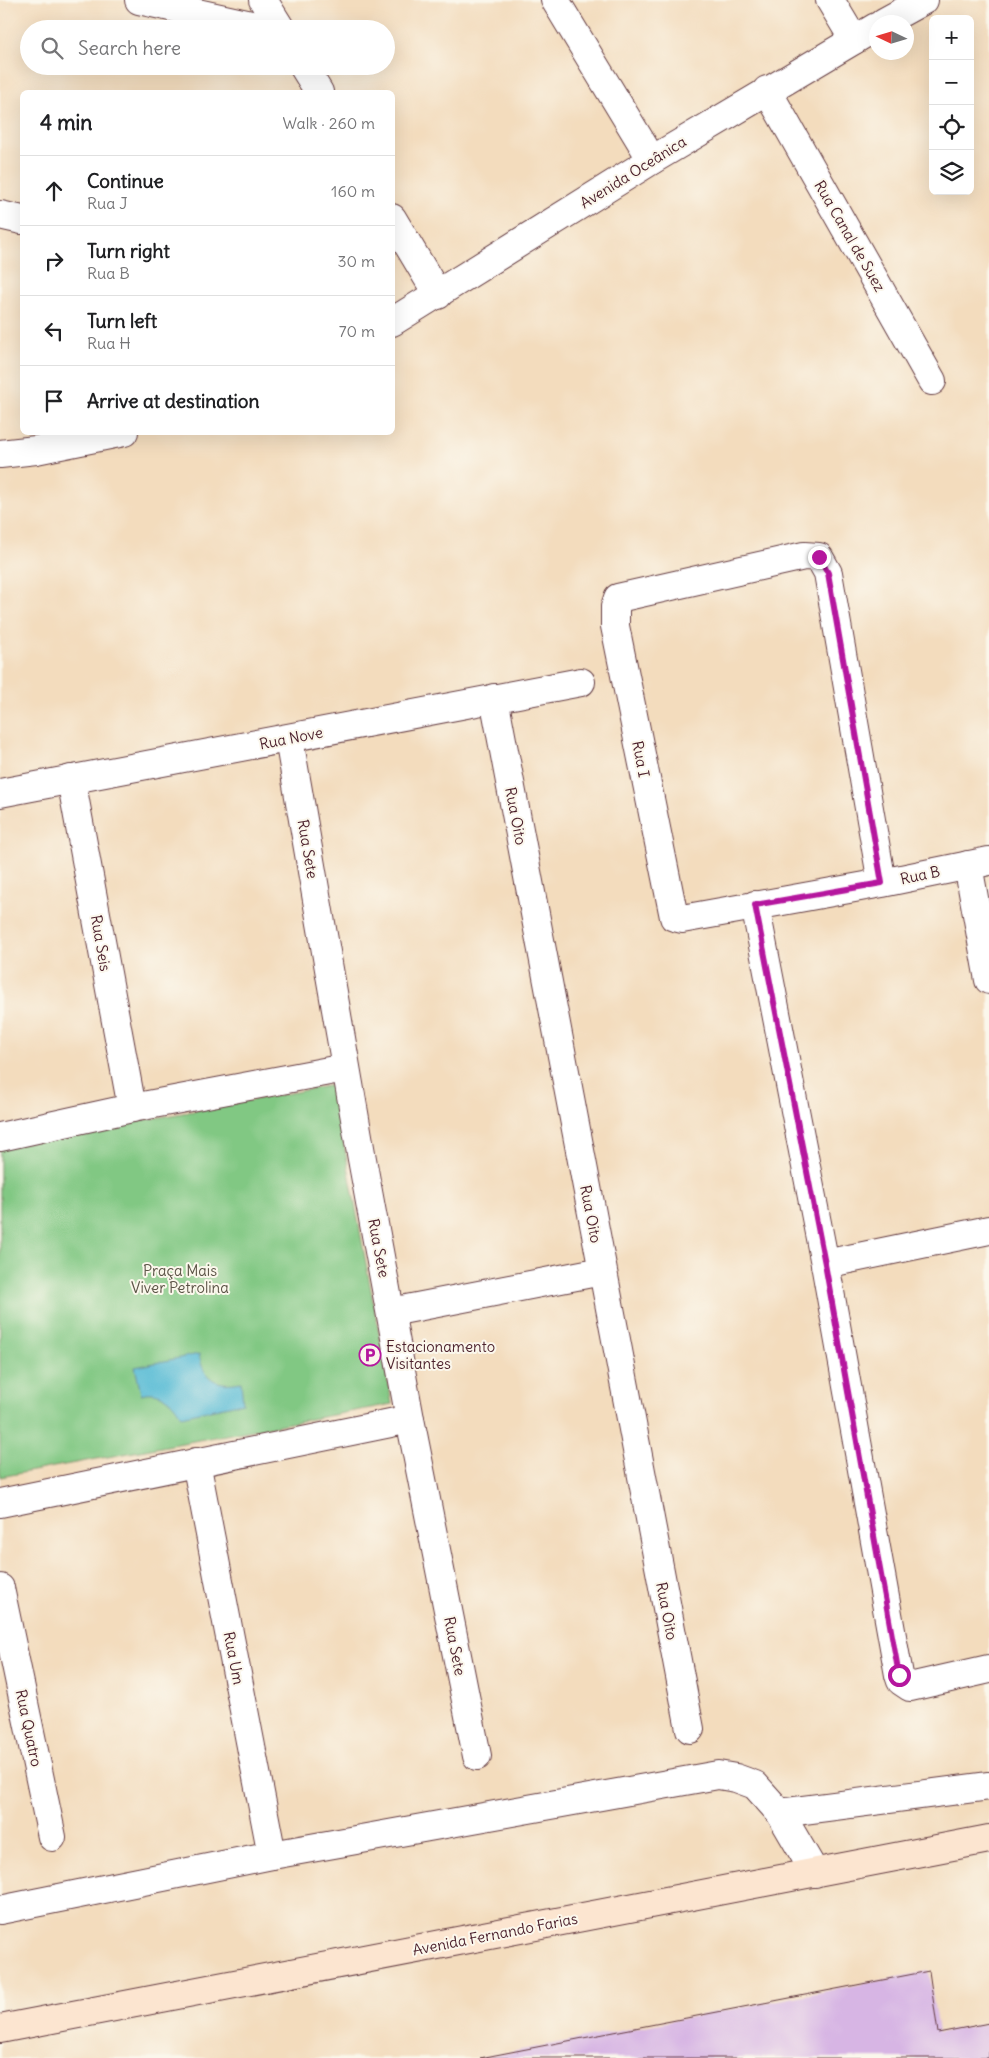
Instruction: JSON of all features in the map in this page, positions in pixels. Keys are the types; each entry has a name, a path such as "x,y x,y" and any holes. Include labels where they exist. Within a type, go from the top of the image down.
{"main road":[{"name":"Avenida Fernando Farias","path":"0,2029 989,1839"}],"street":[{"path":"139,0 229,20"},
{"path":"263,0 275,20"},
{"path":"555,0 652,160"},
{"path":"830,0 865,33"},
{"path":"897,15 924,0"},
{"name":"Avenida Oceânica","path":"395,320 416,302 865,33"},
{"path":"309,75 318,90"},
{"name":"Rua Canal de Suez","path":"767,90 932,381"},
{"path":"0,215 20,220"},
{"path":"395,228 416,302"},
{"path":"0,454 36,450 109,435"},
{"name":"Rua I","path":"674,917 615,626 614,615 617,600 621,596 804,556 819,557 828,573 882,883"},
{"name":"Rua Nove","path":"0,793 582,682"},
{"name":"Rua Oito","path":"494,698 690,1729"},
{"name":"Rua Sete","path":"289,739 345,1068 410,1419 477,1756"},
{"name":"Rua Seis","path":"71,778 132,1108"},
{"path":"978,863 989,980"},
{"name":"Rua B","path":"674,917 682,919 882,883 978,863"},
{"path":"755,905 825,1264 899,1675 905,1685 913,1686 989,1669"},
{"path":"0,1137 132,1108 345,1068"},
{"path":"825,1264 989,1230"},
{"path":"391,1312 602,1272"},
{"path":"0,1503 410,1419"},
{"name":"Rua Um","path":"196,1462 272,1855"},
{"name":"Rua Quatro","path":"0,1588 52,1838"},
{"path":"0,1910 272,1855 718,1775 736,1778 755,1785 780,1812 815,1873"},
{"path":"780,1812 989,1786"}],"green space":[{"name":"Praça Mais Viver Petrolina","path":"333,1085 392,1404 0,1477 0,1147"}],"water":[{"path":"199,1354 204,1370 212,1379 224,1383 241,1382 243,1403 181,1416 174,1405 165,1397 154,1393 141,1394 135,1367"}],"building":[{"path":"929,1971 938,2033 989,2023 989,2058 480,2058"}],"place":[{"name":"Estacionamento Visitantes","path":"370,1355"}],"route":[{"path":"819,557 828,573 882,883 755,905 825,1264 899,1675"}]}
